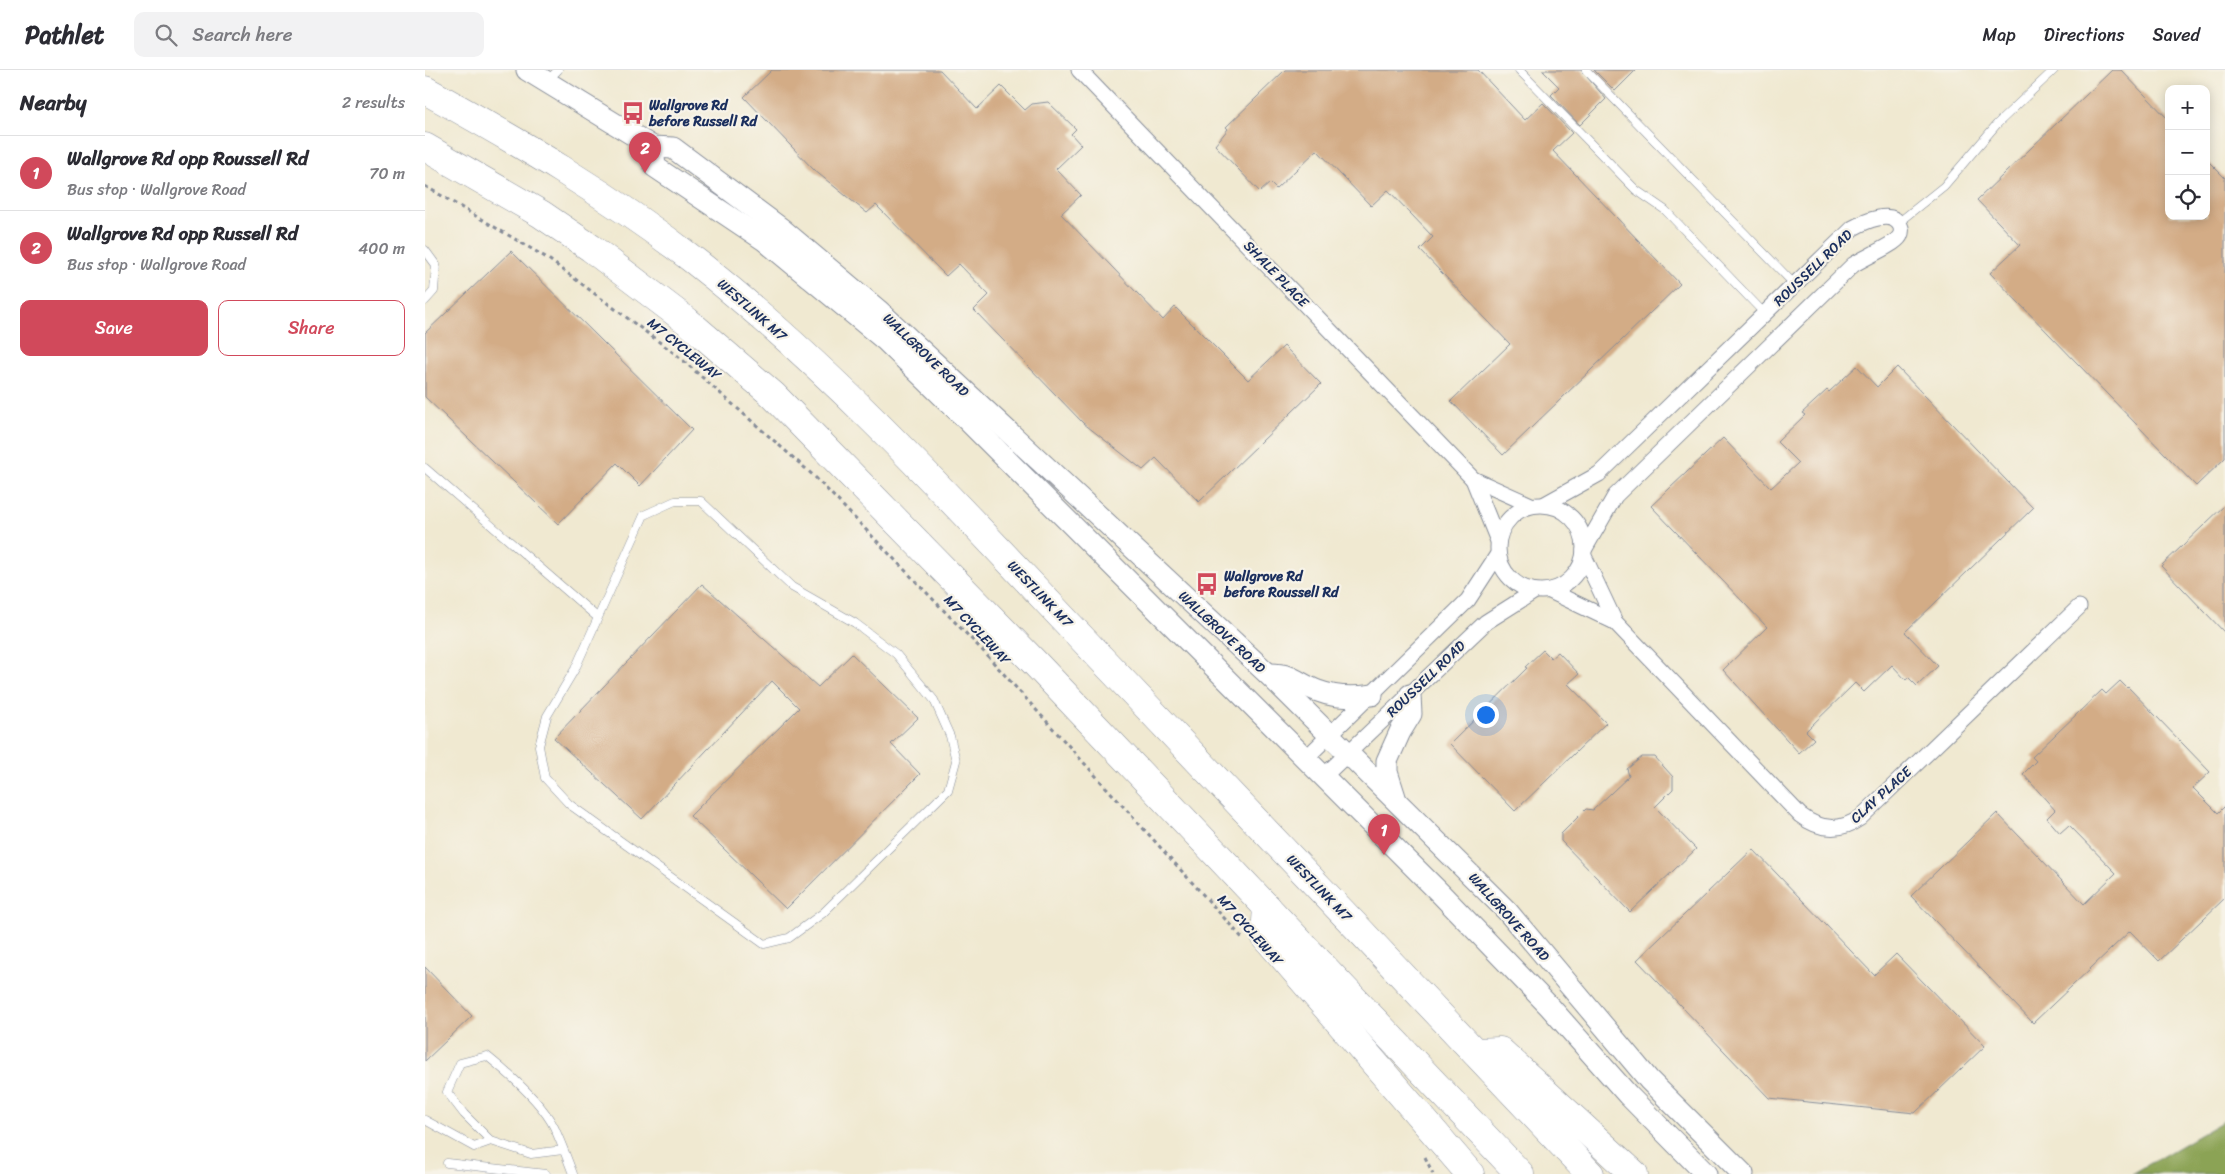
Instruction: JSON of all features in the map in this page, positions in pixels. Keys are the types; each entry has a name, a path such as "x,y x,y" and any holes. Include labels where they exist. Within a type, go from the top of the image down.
{"highway":[{"name":"WESTLINK M7","path":"425,90 528,147 611,201 695,262 802,353 932,482 1591,1174"},
{"path":"425,147 525,204 591,248 681,315 767,388 909,532 1520,1174"},
{"path":"1267,907 1265,936 1471,1174"},
{"path":"1475,1052 1500,1051 1634,1174"}],"main road":[{"name":"WALLGROVE ROAD","path":"527,70 552,76 653,148 673,148 783,230 849,284 1268,674 1396,800 1527,932 1599,1022 1649,1080 1735,1172"},
{"name":"WALLGROVE ROAD","path":"653,148 655,167 764,240 886,341 1470,924 1550,1007 1628,1095 1706,1174"},
{"path":"1268,674 1285,673 1318,691 1339,697 1352,698 1372,695"},
{"path":"1396,800 1387,772 1387,761 1393,745 1411,714 1410,695"}],"street":[{"name":"SHALE PLACE","path":"1079,70 1473,478 1538,505"},
{"name":"ROUSSELL ROAD","path":"1538,505 1599,474 1853,228 1864,222 1880,218 1899,222 1902,228 1901,233 1894,242 1868,254 1853,265 1615,496 1584,553"},
{"name":"SHALE PLACE","path":"1473,478 1498,548"},
{"path":"1538,505 1566,512 1574,519 1582,534 1584,553 1579,568 1572,578 1562,586 1543,591 1515,583 1501,565 1498,548 1509,518 1519,510 1538,505"},
{"name":"ROUSSELL ROAD","path":"1305,759 1468,600 1498,548"},
{"name":"CLAY PLACE","path":"1584,553 1615,622 1800,815 1821,827 1837,828 1860,818 2079,607"},
{"name":"ROUSSELL ROAD","path":"1323,777 1486,622 1543,591"},
{"name":"CLAY PLACE","path":"1543,591 1615,622"}],"lane":[{"path":"1519,70 1636,190 1665,210 1765,314"},
{"path":"1586,70 1795,285"},
{"path":"1899,222 1944,186 1997,124 2054,70"},
{"path":"425,250 436,265 434,291 425,301"},
{"path":"425,468 597,617"},
{"path":"675,501 701,501 792,587 855,623 896,654 934,700 950,736 955,761 948,790 823,913 789,938 764,944 569,804 545,778 539,746 547,716 575,670 597,617 644,515 675,501"},
{"path":"563,1150 531,1154 491,1141 464,1114 447,1092 460,1063 487,1056 514,1077 553,1125 573,1174"},
{"path":"425,1120 474,1147 491,1141"},
{"path":"447,1163 546,1174"}],"path":[{"name":"M7 CYCLEWAY","path":"425,186 547,258 678,356 814,476 983,651 1251,947"},
{"path":"1423,1151 1433,1174"}],"green space":[{"path":"2225,1120 2225,1174 2132,1174"}],"building":[{"path":"772,70 940,70 977,109 1001,86 1025,110 1032,104 1048,102 1076,129 1071,134 1081,145 1056,169 1081,195 1061,214 1163,320 1175,307 1248,380 1284,346 1321,384 1199,502 1156,458 1143,470 1083,423 974,310 989,295 959,264 946,276 876,205 867,213 814,170 744,97"},
{"path":"1285,70 1478,70 1525,120 1543,103 1572,133 1553,151 1680,284 1503,455 1451,401 1510,344 1420,250 1433,237 1388,190 1371,206 1317,150 1276,189 1270,183 1260,192 1215,145 1228,129 1226,127"},
{"path":"1542,70 1581,70 1606,99 1580,125 1551,95 1559,87"},
{"path":"1594,70 1636,70 1615,91"},
{"path":"2112,70 2121,70 2165,116 2165,220 2210,220 2210,163 2225,178 2225,458 2196,486 1990,273 2020,245 1977,200"},
{"path":"511,251 692,430 640,486 617,463 558,524 425,397 425,333"},
{"path":"1857,366 1877,387 1897,367 2033,508 1905,632 1938,666 1917,686 1908,677 1906,680 1892,665 1864,692 1855,683 1806,731 1814,739 1799,753 1723,670 1767,627 1651,506 1723,438 1771,488 1798,463 1777,442 1805,415 1802,413 1827,390 1829,392"},
{"path":"2225,505 2225,633 2161,566"},
{"path":"702,584 818,687 852,654 918,718 891,744 920,774 786,909 690,816 799,708 772,681 642,819 554,738"},
{"path":"1543,650 1551,658 1558,652 1579,674 1568,684 1606,723 1515,811 1450,744"},
{"path":"2120,681 2210,772 2193,788 2218,813 2225,806 2225,898 2159,961 2130,931 2033,1023 1911,896 1997,813 2084,904 2116,873 2069,825 2060,833 2047,818 2055,810 2023,774 2036,761 2032,757 2102,690 2106,694"},
{"path":"1642,757 1655,757 1673,777 1673,789 1655,807 1696,849 1630,912 1561,841 1561,834 1586,809 1593,810 1629,776 1627,769"},
{"path":"1753,849 1874,975 1896,954 1985,1046 1915,1113 1769,1098 1637,960"},
{"path":"425,967 472,1016 425,1061"}],"place":[{"name":"Wallgrove Rd before Russell Rd","path":"633,113"},
{"name":"Wallgrove Rd opp Russell Rd","path":"645,173"},
{"name":"Wallgrove Rd before Roussell Rd","path":"1207,584"},
{"name":"Wallgrove Rd opp Roussell Rd","path":"1384,855"}]}
